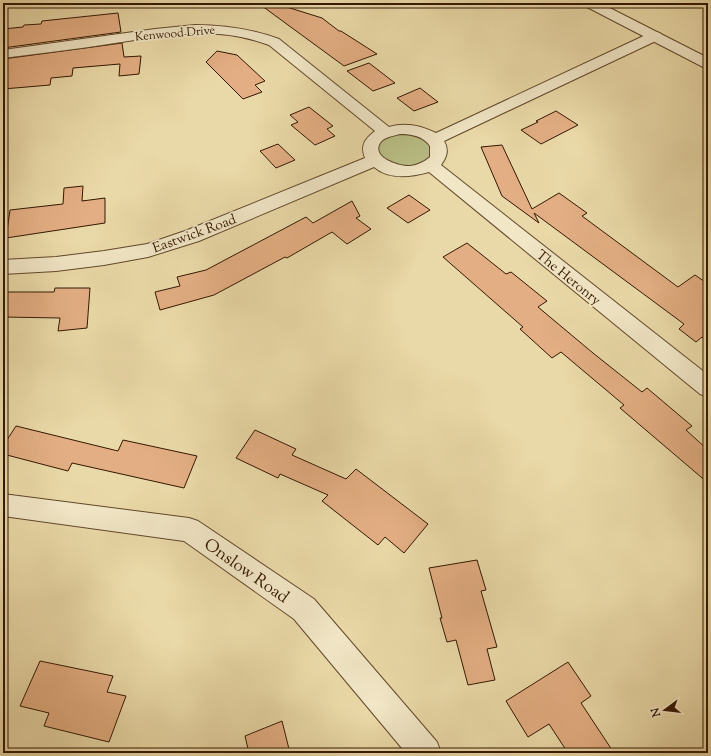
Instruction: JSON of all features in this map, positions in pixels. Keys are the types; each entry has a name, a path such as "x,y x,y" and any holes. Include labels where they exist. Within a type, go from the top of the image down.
{"street":[{"path":"590,3 708,64"},
{"name":"Kenwood Drive","path":"3,54 191,29 216,28 256,34 274,42 289,53 386,132"},
{"path":"434,140 655,36"},
{"path":"399,129 418,131 438,144 440,151 439,157 431,165 418,171 398,171 385,168 372,158 370,147 377,137 386,132 399,129"},
{"name":"Eastwick Road","path":"3,267 56,264 104,258 148,250 192,236 375,160"},
{"name":"The Heronry","path":"431,165 708,388"},
{"name":"Onslow Road","path":"3,504 189,530 304,609 426,753"}],"green space":[{"path":"401,132 416,134 424,138 434,149 431,158 423,165 403,168 379,158 378,141 387,136"}],"building":[{"path":"258,3 274,3 322,18 339,31 377,54 344,66"},
{"path":"118,13 121,32 3,48 3,29 23,27 24,25 41,24 42,21"},
{"path":"122,43 124,57 141,56 139,74 119,76 120,64 73,68 72,76 51,78 50,85 3,89 3,59"},
{"path":"217,51 237,55 265,81 255,85 262,92 243,99 206,62"},
{"path":"369,63 395,83 373,91 347,71"},
{"path":"420,88 438,102 414,111 397,98"},
{"path":"309,107 333,126 327,129 335,136 315,145 291,125 298,122 290,115"},
{"path":"556,111 578,125 541,144 521,130 538,122 536,121"},
{"path":"278,144 295,160 276,168 260,151"},
{"path":"502,145 532,209 559,193 587,213 582,216 678,287 695,275 708,284 708,342 702,337 696,342 679,329 684,324 534,213 539,223 502,196 481,147"},
{"path":"83,186 82,201 105,198 105,223 6,238 10,210 63,204 64,188"},
{"path":"409,195 430,210 408,223 387,208"},
{"path":"352,201 360,216 356,218 371,229 347,244 332,232 287,258 285,257 214,295 160,310 155,292 180,286 177,277 206,270 306,217 313,223"},
{"path":"467,243 506,274 511,272 547,301 538,307 593,353 642,392 647,388 692,426 686,430 708,450 708,483 620,408 624,405 561,352 552,358 520,329 523,327 443,257"},
{"path":"55,288 90,288 87,328 58,331 60,318 3,317 3,292 54,292"},
{"path":"16,426 118,451 123,440 197,456 184,488 72,463 68,471 3,454 3,446"},
{"path":"255,430 296,449 292,455 346,479 356,469 428,524 404,553 385,537 378,545 322,501 328,495 280,474 278,478 236,458"},
{"path":"477,560 486,590 481,591 497,647 487,649 495,680 468,685 456,640 447,642 429,568"},
{"path":"40,661 113,676 107,692 126,696 109,742 44,726 49,713 20,706"},
{"path":"568,662 591,696 581,703 614,753 568,753 549,724 528,737 506,701"},
{"path":"282,721 290,753 249,753 245,736"}]}
